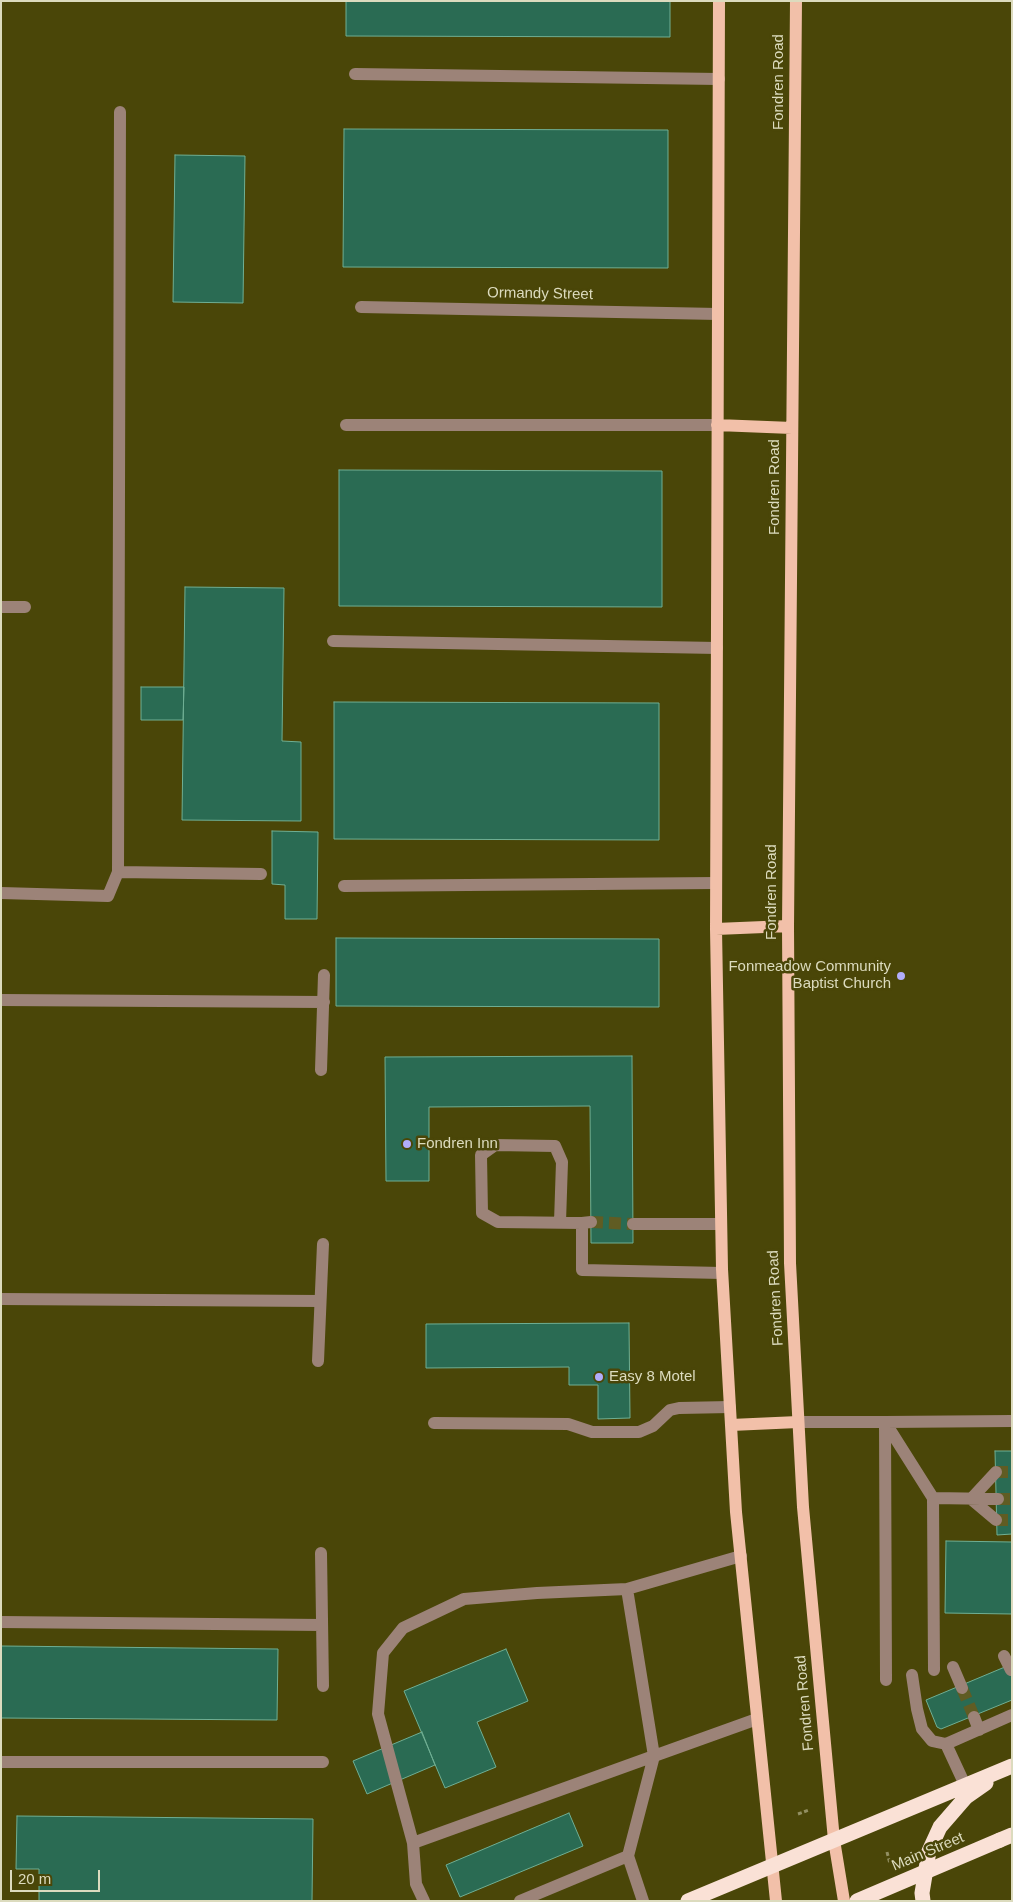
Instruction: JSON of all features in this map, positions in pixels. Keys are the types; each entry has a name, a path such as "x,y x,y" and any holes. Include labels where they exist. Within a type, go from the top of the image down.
{"highway":[{"path":"688,1901 1009,1767"},
{"path":"923,1901 922,1893 929,1851 940,1827 966,1798 1009,1767"},
{"name":"Main Street","path":"857,1901 1006,1838"}],"main road":[{"path":"719,1 716,929 722,1273 741,1556 776,1901"},
{"name":"Fondren Road","path":"796,1 788,926 790,1264 803,1507 834,1840 844,1901"},
{"path":"717,425 792,428"},
{"path":"716,929 788,926"},
{"path":"732,1425 798,1422"}],"street":[{"path":"355,74 719,79"},
{"path":"1,893 108,896 118,872 120,112"},
{"name":"Ormandy Street","path":"361,307 718,314"},
{"path":"346,425 717,425"},
{"path":"1,607 25,606"},
{"path":"333,642 717,648"},
{"path":"118,872 262,874"},
{"path":"344,886 716,883"},
{"path":"321,1070 324,975"},
{"path":"1,1000 324,1002"},
{"path":"560,1222 562,1162 555,1146 495,1145 482,1155 482,1212 498,1222 586,1223 582,1270 722,1273"},
{"path":"632,1224 721,1224"},
{"path":"318,1361 323,1244"},
{"path":"1,1299 320,1301"},
{"path":"434,1422 568,1424 592,1432 639,1432 653,1426 670,1410 679,1408 730,1407"},
{"path":"798,1422 1012,1421"},
{"path":"885,1422 933,1498 934,1670"},
{"path":"885,1422 886,1680"},
{"path":"971,1498 996,1472"},
{"path":"933,1498 998,1499"},
{"path":"971,1498 996,1520"},
{"path":"321,1553 323,1686"},
{"path":"424,1901 416,1884 413,1843 378,1714 383,1652 403,1628 464,1599 537,1593 627,1589 741,1556"},
{"path":"627,1589 654,1756 628,1856 643,1901"},
{"path":"1,1622 322,1626"},
{"path":"1004,1656 1011,1670"},
{"path":"954,1666 962,1688"},
{"path":"912,1675 922,1729 932,1741 946,1744 976,1724 1012,1716"},
{"path":"413,1843 757,1719"},
{"path":"946,1744 965,1785"},
{"path":"1,1762 323,1762"},
{"path":"520,1901 628,1856"}],"path":[{"path":"798,1814 814,1808"}],"building":[{"path":"346,1 670,1 670,37 346,36"},
{"path":"344,129 668,130 668,268 343,267"},
{"path":"175,155 245,156 243,303 173,302"},
{"path":"339,470 662,471 662,607 339,606"},
{"path":"185,587 284,588 282,741 301,742 301,821 182,820"},
{"path":"141,687 184,687 183,720 141,720"},
{"path":"334,702 659,703 659,840 334,839"},
{"path":"272,831 318,832 317,919 285,919 285,885 272,884"},
{"path":"336,938 659,939 659,1007 336,1006"},
{"name":"Fondren Inn","path":"632,1056 633,1243 591,1243 590,1106 429,1107 429,1181 386,1181 385,1057"},
{"name":"Easy 8 Motel","path":"629,1323 630,1418 598,1419 598,1385 569,1385 569,1367 426,1368 426,1324"},
{"path":"995,1451 1012,1451 1012,1534 997,1535"},
{"path":"946,1541 1012,1542 1012,1614 945,1613"},
{"path":"1,1646 278,1649 277,1720 1,1718"},
{"path":"506,1649 528,1701 477,1722 496,1767 445,1788 404,1691"},
{"path":"1012,1664 1012,1700 941,1729 937,1727 926,1700"},
{"path":"422,1732 435,1765 367,1794 353,1761"},
{"path":"569,1813 583,1846 460,1897 446,1865"},
{"path":"17,1816 313,1819 312,1901 39,1901 39,1869 16,1869"}],"tunnel":[{"path":"591,1222 633,1224"},
{"path":"996,1472 1012,1472"},
{"path":"998,1499 1012,1499"},
{"path":"996,1520 1012,1520"},
{"path":"962,1688 974,1717"}],"place":[{"name":"Fonmeadow Community Baptist Church","path":"901,976"},
{"name":"Fondren Inn","path":"407,1144"},
{"name":"Easy 8 Motel","path":"599,1377"}]}
